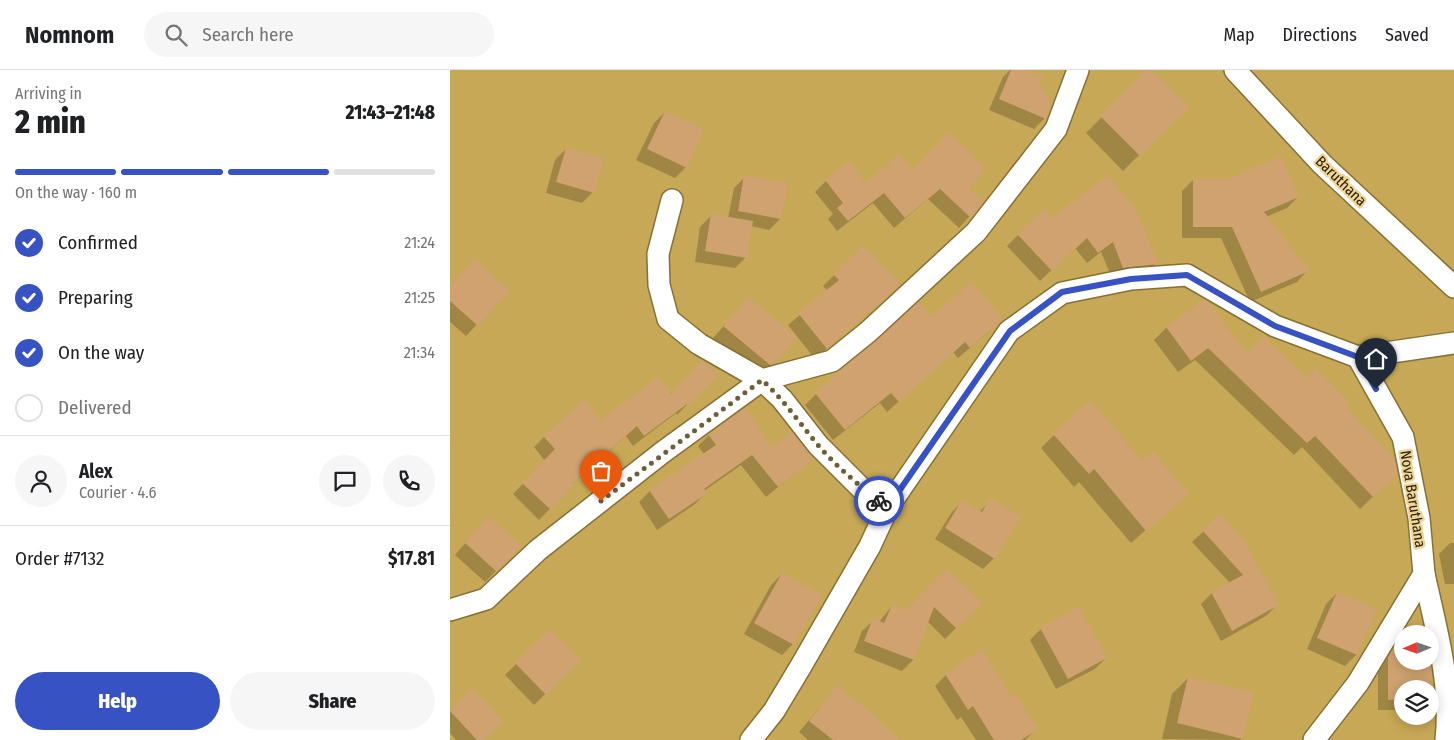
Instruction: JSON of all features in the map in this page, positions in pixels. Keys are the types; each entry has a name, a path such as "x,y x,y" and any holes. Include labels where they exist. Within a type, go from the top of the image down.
{"street":[{"path":"450,610 486,599 538,550 663,452 762,380 832,361 868,332 976,232 1056,129 1078,70"},
{"name":"Baruthana","path":"1235,70 1322,164 1454,287"},
{"path":"672,200 658,254 659,285 668,319 699,344 762,380 782,399 818,445 861,488 888,507"},
{"path":"751,740 774,711 801,666 870,546 888,507 1010,331 1062,292 1131,279 1187,275 1275,326 1358,357 1454,343"},
{"name":"Nova Baruthana","path":"1358,357 1403,437 1419,518 1424,574 1444,666 1449,717 1446,740"},
{"path":"1314,740 1358,683 1424,574"}],"shaded area":[{"path":"450,70 1454,70 1454,740 450,740"}],"building":[{"path":"1011,70 1025,70 1045,78 1038,84 1052,103 1046,119 999,99"},
{"path":"1147,70 1153,70 1189,107 1140,156 1100,116"},
{"path":"665,111 704,130 687,168 647,149"},
{"path":"949,132 987,169 969,188 984,202 971,218 940,189 905,218 884,193 848,221 837,208 843,203 825,180 849,161 866,183 899,154 912,170"},
{"path":"566,148 604,158 594,193 556,182"},
{"path":"1281,156 1299,197 1264,212 1309,271 1261,292 1232,227 1193,227 1193,179 1228,179"},
{"path":"744,175 788,183 781,219 738,211"},
{"path":"1108,175 1138,214 1158,264 1123,268 1113,242 1098,253 1087,238 1052,271 1017,234 1044,209 1052,218"},
{"path":"711,214 753,221 747,258 705,251"},
{"path":"863,245 901,284 827,349 798,313 839,280 833,274"},
{"path":"475,259 510,291 478,326 450,301 450,286"},
{"path":"971,282 1003,319 970,348 965,342 899,402 891,393 845,430 815,393 919,302 931,317"},
{"path":"748,297 797,337 774,364 770,365 723,326"},
{"path":"1204,299 1247,354 1264,336 1306,377 1316,368 1349,402 1345,406 1395,459 1398,474 1373,497 1315,436 1307,443 1208,348 1191,361 1166,327"},
{"path":"702,360 718,375 688,406 687,404 644,436 637,426 572,484 574,486 551,510 522,483 555,449 543,436 584,400 601,420 658,377 671,394"},
{"path":"1090,401 1142,460 1153,451 1189,494 1146,531 1094,469 1089,474 1053,434"},
{"path":"745,408 772,447 792,432 814,459 778,487 752,455 704,489 708,493 669,519 649,490 716,445 708,434"},
{"path":"990,498 1021,517 995,559 945,528 962,500 982,512"},
{"path":"1220,514 1245,542 1279,605 1232,631 1211,592 1243,575 1202,530"},
{"path":"488,516 522,546 497,572 465,543"},
{"path":"950,565 948,570 983,603 957,629 934,607 914,660 864,641 873,618 884,623 892,605 906,610"},
{"path":"782,573 822,595 794,645 754,623"},
{"path":"1337,592 1377,609 1357,655 1317,638"},
{"path":"1079,607 1107,658 1068,679 1040,628"},
{"path":"550,629 581,661 546,695 515,663"},
{"path":"1394,647 1394,670 1431,670 1432,680 1394,680 1394,700 1388,700 1388,657"},
{"path":"982,650 1012,697 1016,695 1038,729 1021,740 994,740 973,706 968,710 945,674"},
{"path":"1188,677 1254,692 1243,739 1177,723"},
{"path":"837,685 870,712 899,740 833,740 809,721"},
{"path":"472,689 504,722 485,740 477,740 450,711"}],"way so far":[{"path":"601,501 663,452 762,380 782,399 818,445 861,488 879,501"}],"route":[{"path":"879,501 888,507 1010,331 1062,292 1092,285 1131,279 1187,275 1275,326 1358,357 1376,389"}]}
